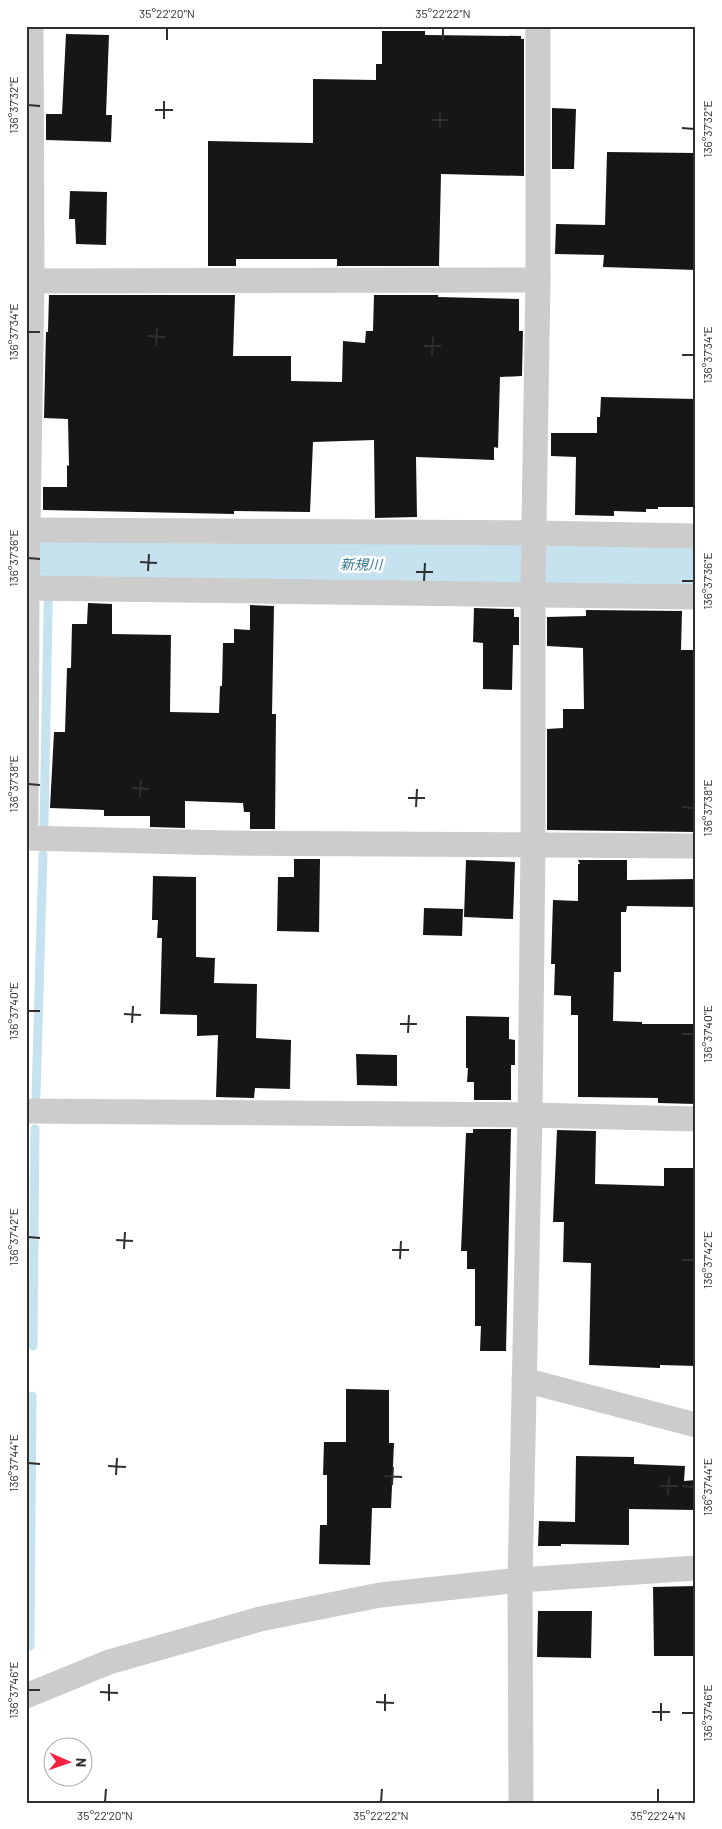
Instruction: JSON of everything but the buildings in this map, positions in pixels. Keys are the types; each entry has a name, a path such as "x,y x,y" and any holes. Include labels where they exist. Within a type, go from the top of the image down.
{"street":[{"path":"26,822 36,586 27,531 31,26"},
{"path":"521,1803 520,1580 530,1115 533,589 538,280 538,26"},
{"path":"29,281 538,280"},
{"path":"27,531 534,538 696,536"},
{"path":"36,586 533,589 696,597"},
{"path":"26,838 237,843 696,846"},
{"path":"26,1111 530,1115 696,1119"},
{"path":"524,1380 696,1425"},
{"path":"26,1696 109,1662 260,1619 380,1595 520,1580 696,1568"}],"waterway":[{"name":"新規川","path":"26,560 696,568"},
{"path":"44,826 49,560"},
{"path":"36,1096 43,854"},
{"path":"33,1346 35,1129"},
{"path":"30,1646 32,1396"}]}
